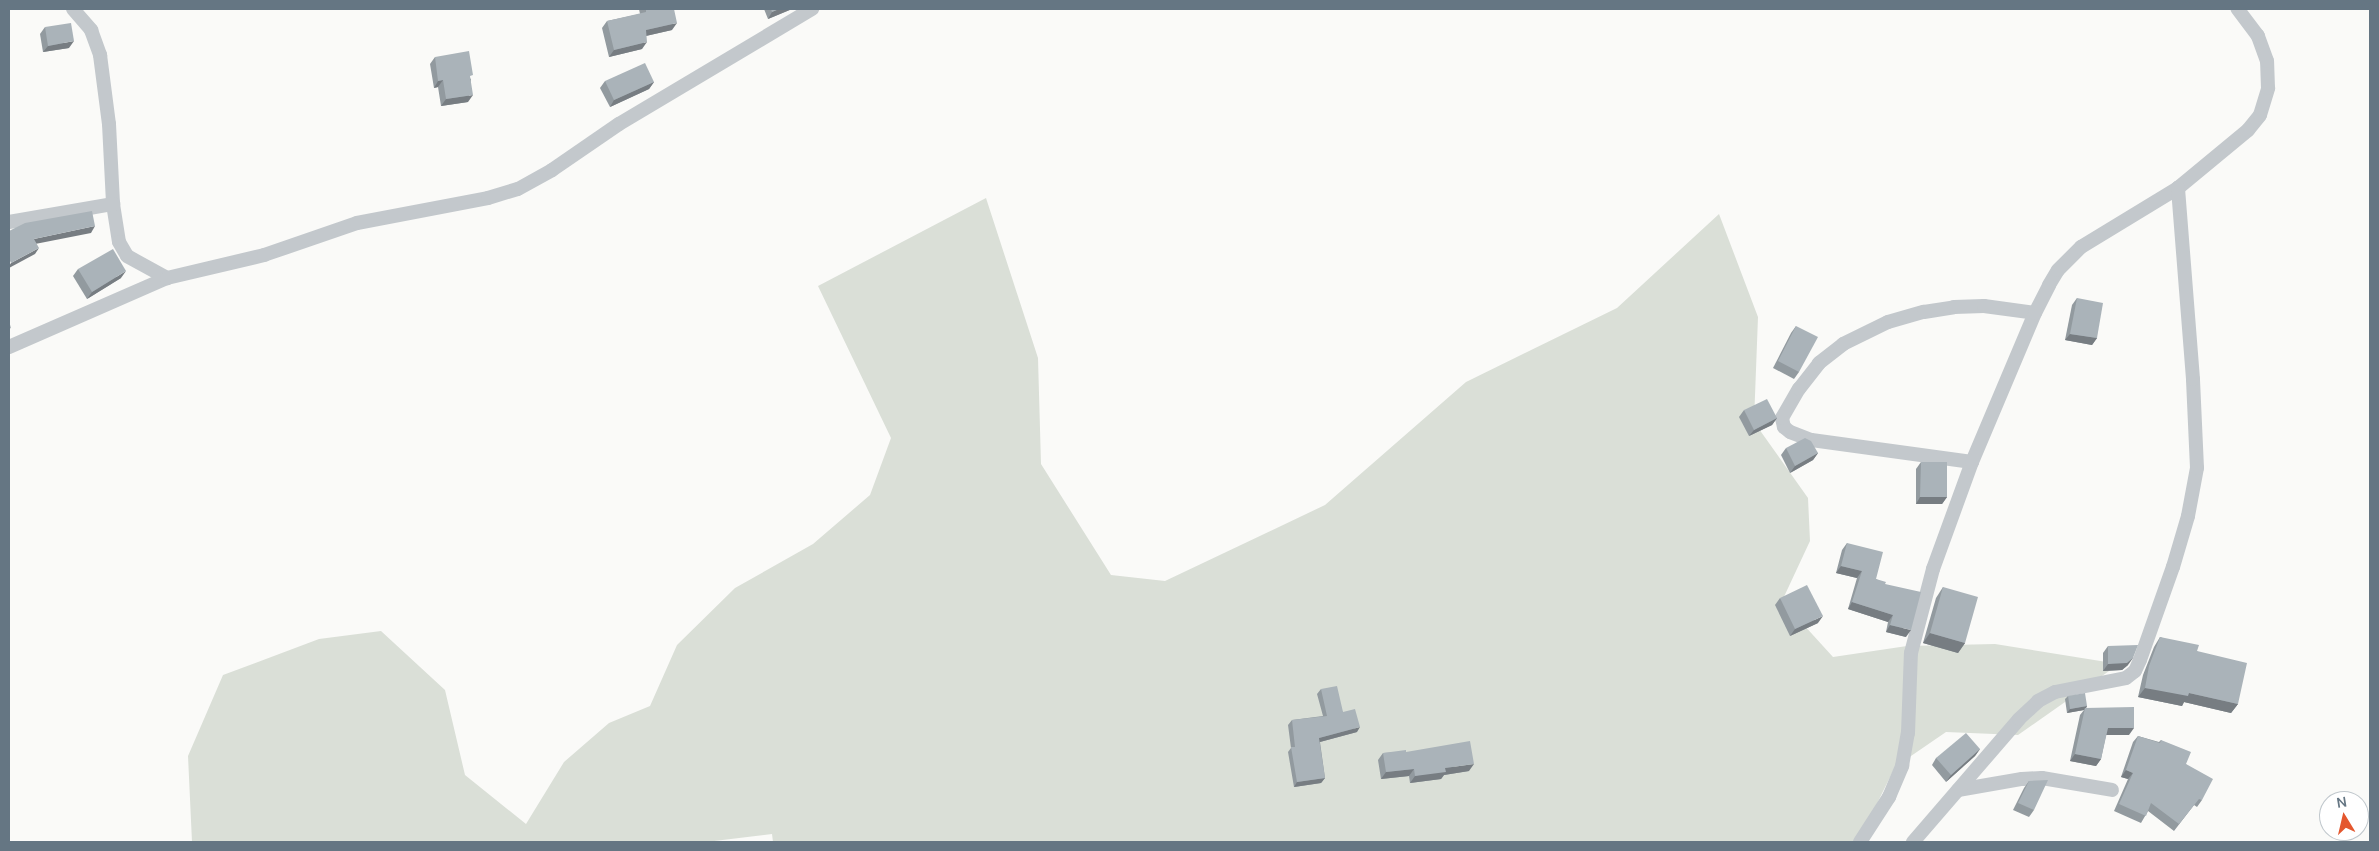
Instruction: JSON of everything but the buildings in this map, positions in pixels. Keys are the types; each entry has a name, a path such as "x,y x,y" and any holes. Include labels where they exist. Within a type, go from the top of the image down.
{"street":[{"path":"73,9 91,30 100,55 110,124 113,204 119,242 124,253 167,278"},
{"path":"9,347 167,278 264,255 357,223 488,198 518,189 627,119 812,9"},
{"path":"1860,842 1889,797 1902,766 1908,733 1911,654 1933,569 1972,462 2035,312 2058,270 2081,247 2178,188 2248,130 2265,105 2268,73 2264,48 2238,9"},
{"path":"1913,842 2019,719 2038,701 2055,692 2126,678 2137,668 2146,646 2183,533 2197,468 2194,388 2178,188"},
{"path":"9,222 113,204"},
{"path":"1972,462 1811,440 1790,432 1784,427 1782,418 1799,389 1819,363 1843,344 1888,322 1924,312 1954,308 1984,306 2035,312"},
{"path":"1958,790 2042,778 2112,790"}],"shaded area":[{"path":"986,198 1038,358 1041,464 1111,575 1165,581 1325,505 1466,382 1617,308 1719,214 1758,317 1754,422 1808,498 1810,541 1782,601 1833,657 1907,646 1995,644 2119,664 2018,735 1946,732 1895,767 1858,842 773,842 772,834 706,842 192,842 188,756 223,675 319,639 381,631 445,690 465,775 526,824 564,762 609,723 650,706 677,645 735,588 813,544 870,495 891,438 818,286"}]}
